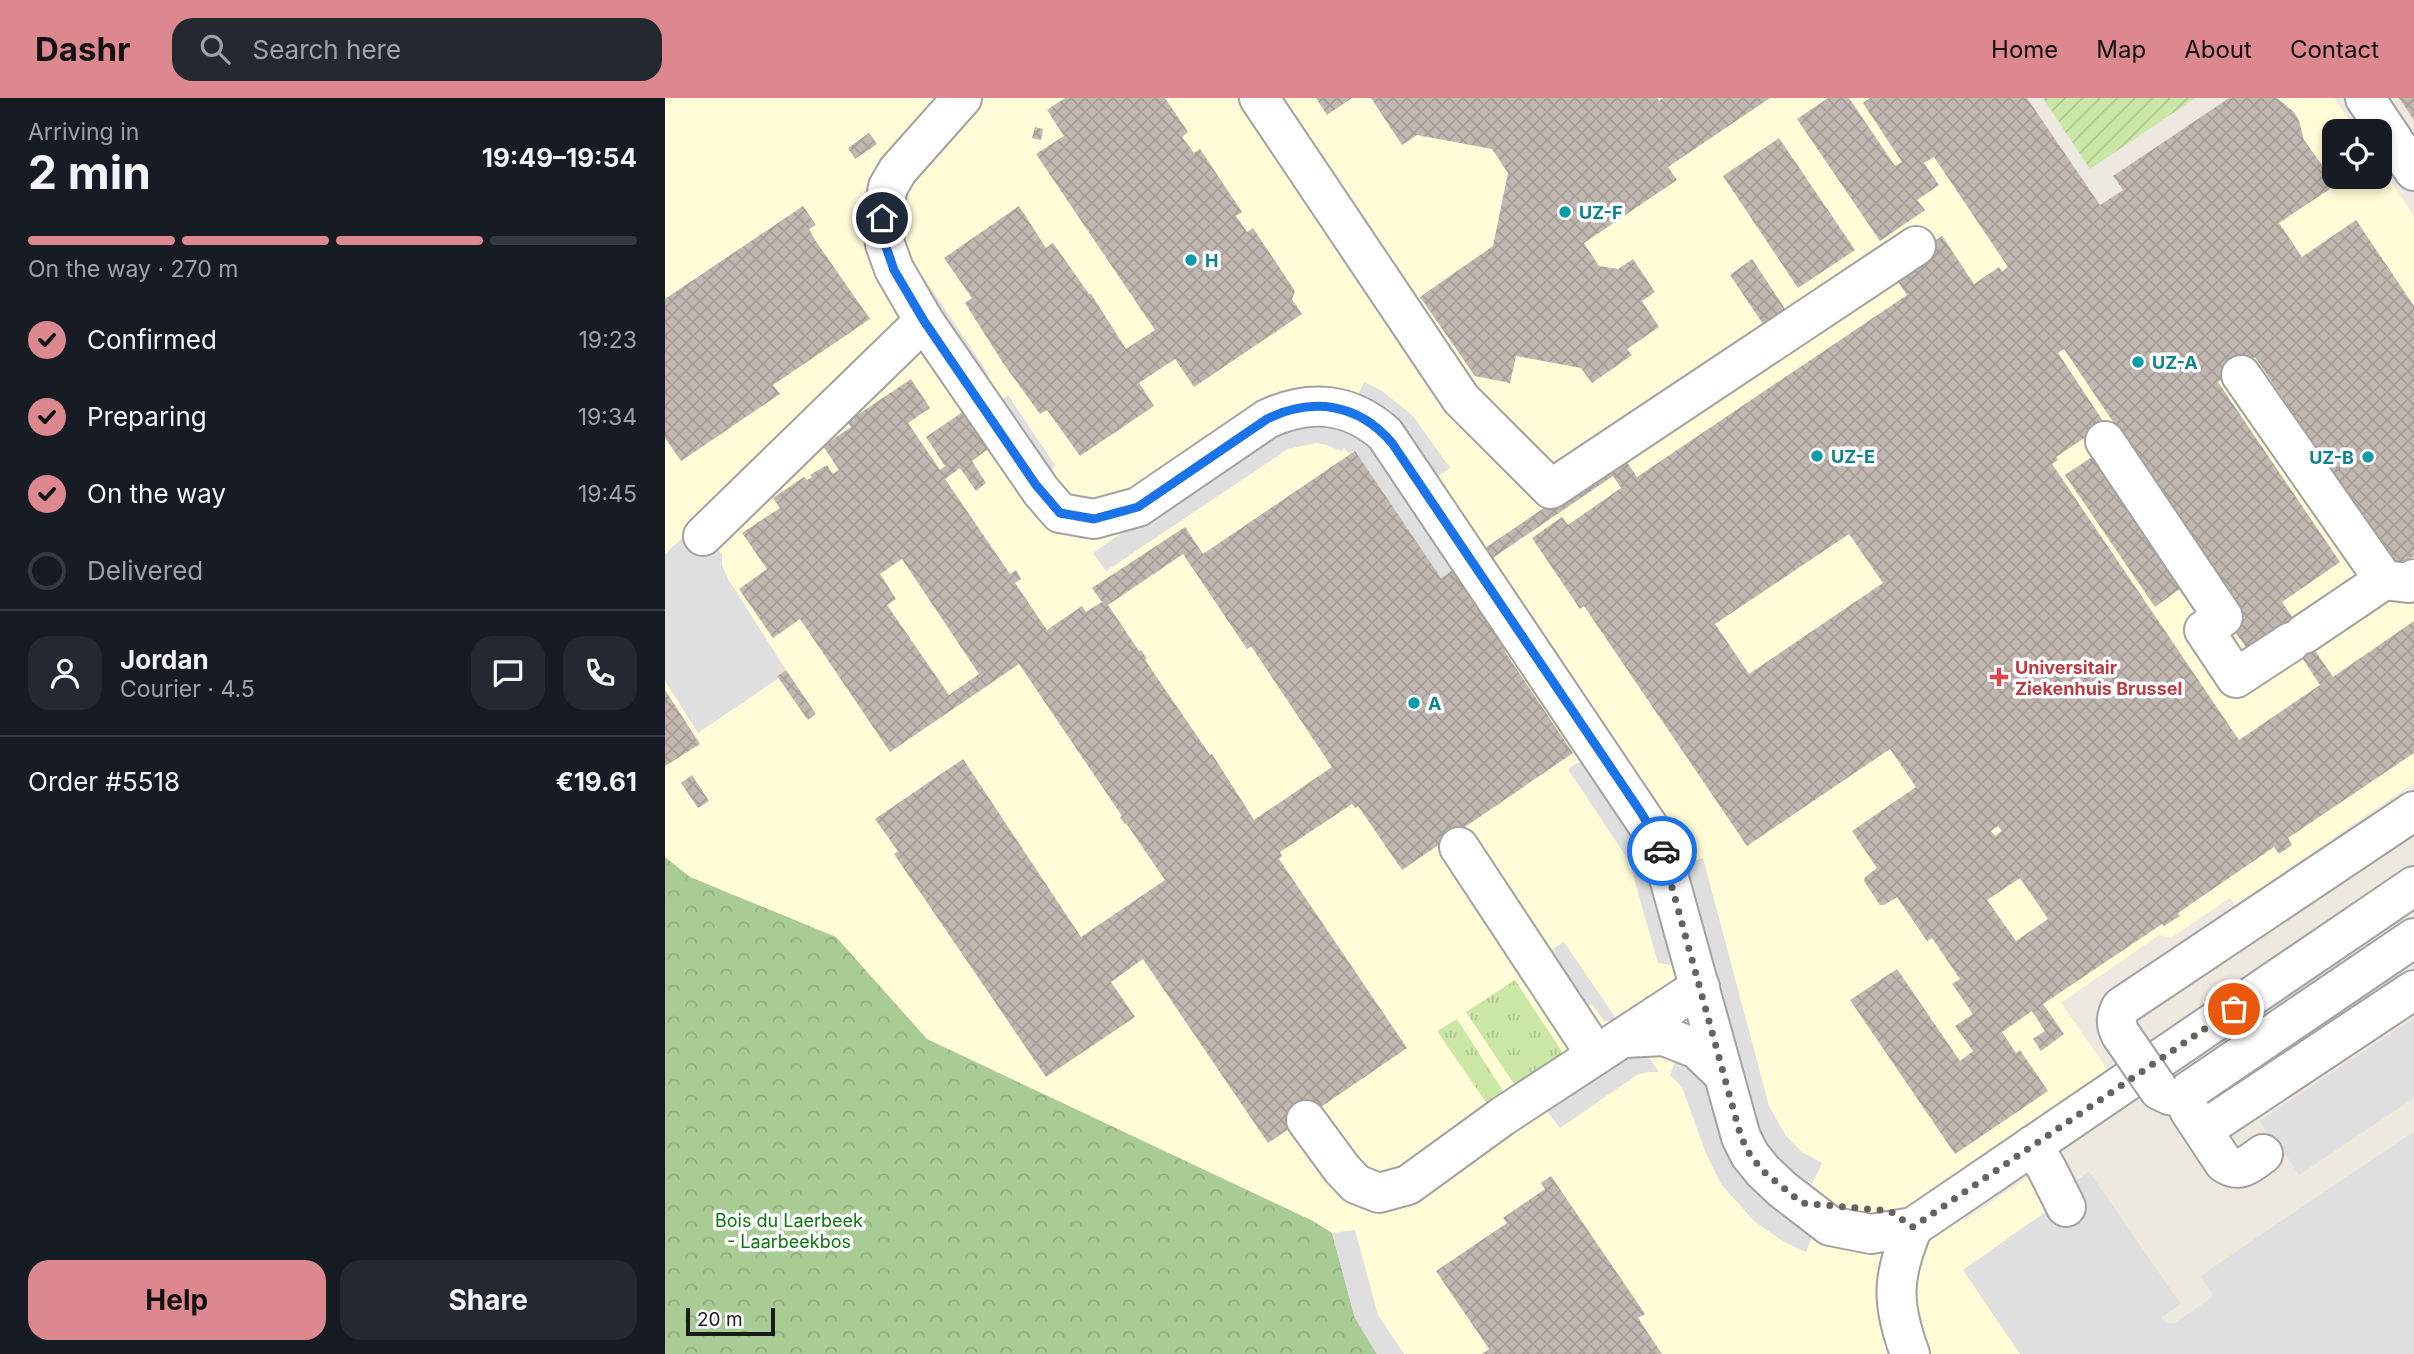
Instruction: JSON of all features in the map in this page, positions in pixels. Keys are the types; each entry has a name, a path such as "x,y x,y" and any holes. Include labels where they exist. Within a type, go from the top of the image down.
{"lane":[{"path":"962,98 898,170 888,187 882,218 889,257 924,321 1036,485 1060,513 1094,519 1138,507 1267,419 1286,410 1327,407 1351,413 1375,426 1392,443 1659,842 1741,1137 1750,1155 1773,1180 1830,1226 1871,1234 1913,1227 2414,886"},
{"path":"1259,98 1461,400 1551,489 1916,246"},
{"path":"2365,98 2414,171"},
{"path":"703,536 924,321"},
{"path":"2105,441 2223,617 2204,630 2236,678 2297,638 2399,579 2241,375"},
{"path":"2263,1154 2242,1169 2233,1169 2224,1163 2203,1130 2121,1035 2116,1017 2121,1007 2414,811"},
{"path":"1459,847 1610,1046"},
{"path":"2169,1093 2414,938"},
{"path":"1306,1119 1356,1184 1379,1193 1408,1185 1503,1116 1700,987"},
{"path":"2203,1130 2414,990"},
{"path":"1610,1046 1664,1036 1696,1049 1722,1073"},
{"path":"2033,1145 2066,1207"},
{"path":"1910,1354 1904,1339 1895,1291 1899,1259 1913,1227"}],"shaded area":[{"path":"665,98 2027,98 2100,205 2122,190 2113,176 2229,98 2334,98 2349,119 2322,119 2322,189 2392,189 2392,183 2414,216 2414,783 2235,905 2230,898 2171,938 2159,935 2061,1003 2108,1070 1931,1191 1965,1220 2053,1160 2069,1184 2089,1171 2181,1304 2161,1318 2167,1323 2174,1323 2211,1298 2213,1294 2200,1276 2414,1131 2414,1354 1310,1354 665,1028"},
{"path":"924,278 989,375 981,381 917,282"},
{"path":"1364,382 1381,390 1413,416 1450,468 1431,481 1381,416 1387,408 1380,405 1375,412 1355,402"},
{"path":"1008,395 1055,465 1045,483 996,404"},
{"path":"1317,419 1368,438 1458,566 1441,578 1354,451 1350,454 1344,448 1341,451 1316,443 1288,449 1106,571 1093,553 1268,432"},
{"path":"694,527 722,554 722,565 728,579 786,670 777,675 779,678 698,733 665,681 665,554"},
{"path":"1587,757 1638,832 1677,966 1658,963 1629,861 1568,769"},
{"path":"1703,858 1769,1106 1786,1136 1802,1152 1822,1163 1812,1184 1789,1170 1761,1139 1680,865"},
{"path":"1564,942 1617,1020 1604,1021 1592,1004 1583,1009 1545,954"},
{"path":"2414,1018 2414,1098 2299,1175 2286,1155 2265,1170 2251,1147 2269,1135 2260,1121"},
{"path":"1643,1049 1659,1072 1637,1075 1560,1128 1546,1110 1624,1057"},
{"path":"1678,1054 1705,1080 1740,1171 1753,1188 1785,1217 1814,1232 1806,1252 1784,1242 1754,1221 1721,1184 1705,1151 1682,1087 1670,1075"},
{"path":"2414,1131 2414,1354 2020,1354 1963,1270 2074,1192 2069,1185 2089,1171 2181,1304 2161,1318 2167,1323 2174,1323 2211,1298 2213,1294 2200,1276"},
{"path":"1355,1230 1378,1315 1404,1354 1377,1354 1355,1318 1332,1233"}],"green space":[{"path":"2043,98 2195,98 2090,169"},
{"name":"Bois du Laerbeek - Laarbeekbos","path":"665,857 690,877 836,937 927,1039 1313,1221 1332,1233 1355,1318 1377,1354 665,1354"},
{"path":"1515,980 1561,1050 1559,1058 1520,1093 1466,1012"},
{"path":"1457,1019 1505,1094 1488,1105 1437,1031"}],"building":[{"name":"H","path":"1065,98 1165,98 1188,132 1182,137 1194,153 1200,149 1242,212 1236,216 1247,232 1253,228 1295,291 1292,299 1302,314 1194,387 1175,359 1139,383 1154,406 1080,456 1047,410 1040,414 1003,363 965,303 972,298 944,258 1019,206 1046,248 1053,243 1091,294 1126,349 1155,330 1036,154 1064,136 1047,110"},
{"path":"1316,98 1352,98 1327,115"},
{"name":"UZ-F","path":"1371,98 1657,98 1659,101 1663,98 1770,98 1668,167 1677,180 1584,243 1599,266 1618,269 1633,259 1655,292 1642,301 1659,327 1627,349 1632,355 1592,383 1581,368 1516,356 1510,383 1475,376 1420,297 1493,246 1508,173 1492,149 1417,135 1402,145"},
{"name":"Universitair Ziekenhuis Brussel","path":"1828,98 1849,98 1895,166 1902,162 1863,103 1870,98 2027,98 2100,205 2123,190 2113,176 2229,98 2277,98 2294,112 2304,140 2322,165 2322,189 2330,189 2279,223 2302,257 2356,220 2414,306 2414,556 2397,568 2255,357 2218,382 2340,562 2282,602 2333,677 2414,621 2414,753 2288,838 2292,845 2279,854 2274,847 2178,913 2180,916 2164,926 2162,924 2043,1004 2064,1034 2041,1051 2033,1039 2045,1031 2032,1011 2002,1032 2016,1053 2020,1050 2048,1091 1955,1154 1850,1000 1897,969 1960,1061 1973,1051 1955,1026 1973,1014 1952,984 1960,979 1932,938 1927,941 1897,897 1880,905 1864,881 1865,877 1877,868 1852,831 1916,787 1890,749 1747,846 1584,606 1580,609 1532,538 1562,517 1568,525 1621,488 1613,476 1465,577 1508,650 1505,652 1573,753 1402,870 1358,806 1355,808 1352,804 1280,852 1282,856 1279,859 1407,1048 1268,1143 1143,959 1111,982 1135,1017 1046,1077 894,854 898,851 875,819 963,759 1081,937 1165,880 1019,664 890,752 800,619 773,638 739,589 767,569 742,533 780,508 773,498 804,477 807,480 812,477 810,475 827,465 833,474 839,470 823,446 851,427 847,422 911,379 930,408 908,423 940,470 945,466 926,437 964,411 988,449 972,461 986,483 976,491 960,468 945,479 1010,574 1016,570 1021,579 1015,583 1047,630 1082,606 1086,612 1102,602 1092,588 1185,527 1203,554 1355,451 1441,578 1622,455 1637,477 1907,295 1890,270 1942,236 1974,284 1999,267 2002,272 2008,267 1934,157 1924,163 1939,185 1917,200 1925,210 1880,241 1797,119","holes":["2064,349 2245,618 2232,627 2247,649 2281,626 2320,685 2239,740 2052,464 2058,460 2056,457 2105,424 2058,353","1849,534 1883,583 1749,674 1715,624","1183,554 1247,649 1251,646 1332,767 1254,820 1212,754 1210,755 1108,605","902,559 979,674 949,695 887,605 896,599 880,574","1998,826 2002,831 1995,836 1991,831","2020,878 2048,919 2016,941 1987,900"]},
{"path":"2399,98 2414,98 2414,120"},
{"path":"1035,127 1043,129 1041,140 1032,138"},
{"path":"869,133 877,144 855,159 848,148"},
{"path":"1779,138 1855,250 1798,288 1723,176"},
{"path":"803,206 816,225 809,229 815,240 870,319 773,385 780,394 681,461 665,438 665,299"},
{"path":"1752,259 1791,318 1769,333 1730,275"},
{"path":"2092,457 2181,588 2155,607 2065,475"},
{"path":"786,670 816,714 808,720 777,676"},
{"path":"665,690 700,744 665,766"},
{"path":"692,775 709,801 698,808 681,783"},
{"path":"1551,1176 1645,1314 1638,1318 1662,1354 1482,1354 1489,1349 1436,1271 1507,1223 1503,1218 1545,1189 1541,1183"}],"way so far":[{"path":"1662,851 1741,1137 1750,1155 1763,1171 1802,1203 1890,1211 1913,1227 2234,1009"}],"place":[{"name":"UZ-F","path":"1565,212"},
{"name":"H","path":"1191,260"},
{"name":"UZ-A","path":"2138,362"},
{"name":"UZ-E","path":"1817,456"},
{"name":"UZ-B","path":"2368,457"},
{"name":"Universitair Ziekenhuis Brussel","path":"1999,677"},
{"name":"A","path":"1414,703"}],"route":[{"path":"882,218 885,244 894,270 924,321 1036,485 1060,513 1094,519 1138,507 1267,419 1286,410 1317,406 1338,409 1366,420 1385,434 1640,811 1662,851"}]}
